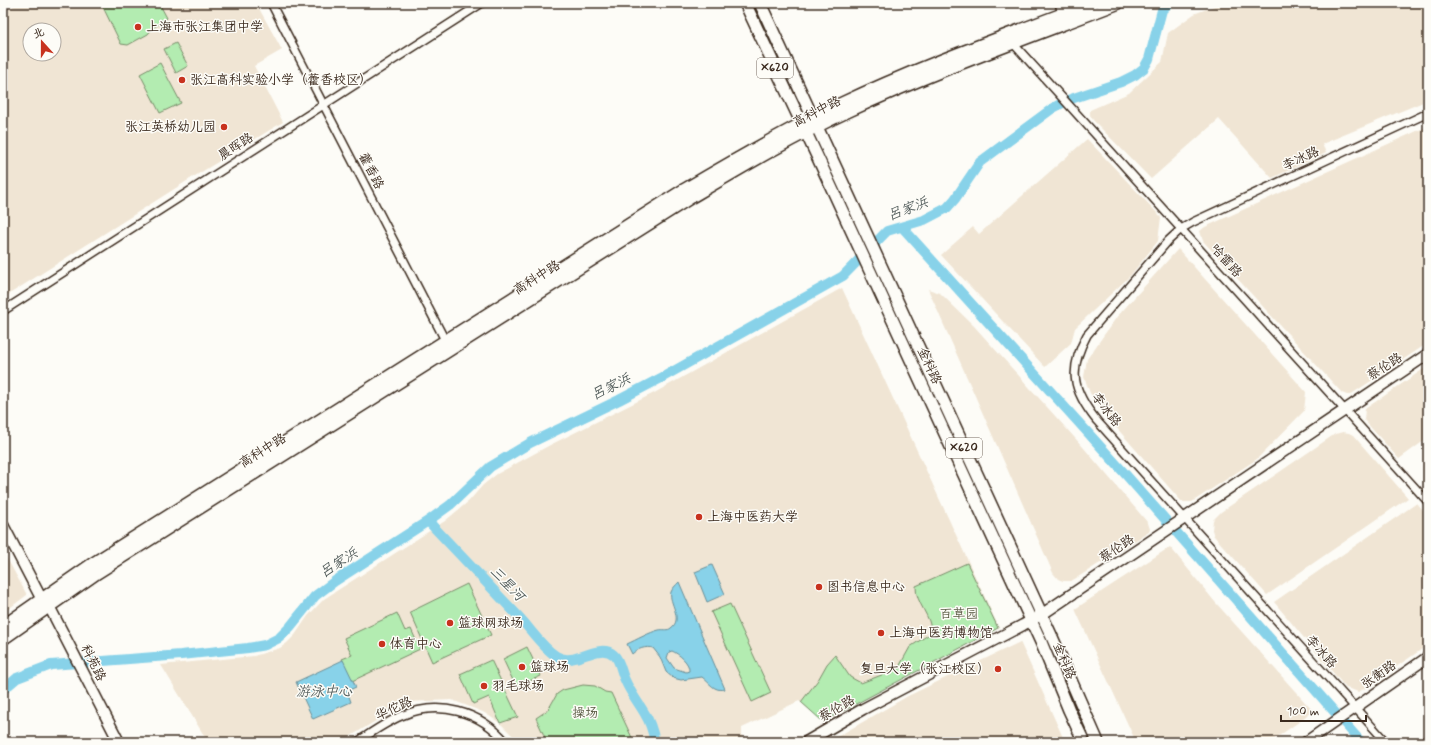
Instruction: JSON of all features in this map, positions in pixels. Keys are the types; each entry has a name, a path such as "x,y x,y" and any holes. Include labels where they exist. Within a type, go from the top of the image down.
{"main road":[{"name":"金科路","path":"744,3 877,286 1032,623 1084,742"},
{"name":"金科路","path":"760,3 1042,616 1098,742"},
{"name":"高科中路","path":"1010,40 1062,14 1091,3"},
{"name":"高科中路","path":"3,626 45,605 97,573 448,345 804,128 867,92 1010,40 1119,3"},
{"name":"高科中路","path":"3,638 45,605"}],"street":[{"name":"藿香路","path":"272,3 448,345"},
{"name":"晨晖路","path":"3,311 482,3"},
{"path":"1059,3 1062,14"},
{"name":"哈雷路","path":"1010,40 1428,502"},
{"name":"李冰路","path":"1386,742 1184,521 1090,412 1078,390 1075,378 1079,349 1087,335 1168,241 1181,229 1193,222 1428,113"},
{"name":"蔡伦路","path":"815,742 861,715 1032,623 1428,354"},
{"name":"蔡伦路","path":"1346,411 1428,358"},
{"name":"科苑路","path":"3,525 91,694 119,742"},
{"name":"蔡伦路","path":"806,742 863,709 1032,623"},
{"name":"张衡路","path":"1306,742 1336,725 1428,657"},
{"name":"张衡路","path":"1357,710 1428,665"},
{"name":"科苑路","path":"91,694 111,742"},
{"name":"华佗路","path":"356,742 400,716 411,712 432,708 444,708 470,714 492,727 506,742"},
{"name":"华佗路","path":"364,742 402,719 412,715 433,712 456,714 469,718 489,730 501,742"},
{"name":"张衡路","path":"1318,742 1336,725"}],"shaded area":[{"path":"18,3 256,3 282,50 254,66 283,122 190,179 3,298 3,13"},
{"path":"1222,3 1428,3 1428,100 1322,144 1326,153 1272,178 1219,119 1151,179 1093,120 1090,115 1090,110 1129,93 1162,62 1168,33 1194,14"},
{"path":"1428,126 1428,343 1350,395 1347,395 1342,393 1203,241 1200,231 1205,227"},
{"path":"1087,139 1161,217 1158,241 1130,276 1075,328 1071,343 1045,367 941,255 973,227 979,234"},
{"path":"1178,249 1306,392 1304,411 1257,459 1192,502 1182,502 1114,425 1090,393 1084,377 1087,359 1116,318"},
{"name":"上海中医药大学","path":"842,288 999,628 823,721 799,701 742,728 742,742 519,742 500,723 483,712 452,700 407,702 341,742 208,742 161,665 254,656 280,648 295,635 308,616 324,599 445,521 469,501 483,485 497,474 550,445 656,392"},
{"path":"928,289 940,293 974,326 1083,447 1148,523 1150,529 1149,532 1071,581 1063,581 1058,579 1053,573"},
{"path":"1428,366 1428,438 1399,459 1364,420 1365,409"},
{"path":"1343,432 1353,435 1408,498 1267,595 1214,536 1212,530 1213,520 1221,512 1335,434"},
{"path":"1417,503 1428,516 1428,645 1364,689 1358,692 1346,688 1274,602"},
{"path":"1170,547 1215,602 1312,710 1306,717 1270,742 1136,742 1075,609"},
{"path":"3,551 27,595 3,613"},
{"name":"复旦大学（张江校区）","path":"1020,642 1065,742 828,742 908,696"}],"green space":[{"name":"上海市张江集团中学","path":"101,3 159,3 167,18 152,29 148,34 128,45 121,44"},
{"path":"176,43 188,66 176,73 164,49"},
{"path":"160,63 181,103 160,113 140,74"},
{"name":"百草园","path":"967,563 998,628 824,721 801,702 818,680 827,664 835,655 850,677 861,683 902,667 900,665 910,647 931,633 929,621 916,592 916,586"},
{"name":"篮球网球场","path":"467,584 491,635 432,662 410,612"},
{"path":"730,604 771,693 752,702 711,612"},
{"name":"体育中心","path":"397,613 405,631 411,629 420,649 352,681 342,659 352,655 344,638"},
{"name":"篮球场","path":"527,647 541,676 516,687 503,659"},
{"name":"羽毛球场","path":"491,660 518,717 500,723 489,697 473,704 460,674"},
{"name":"操场","path":"583,685 595,686 605,692 611,693 634,742 547,742 536,718 548,710 557,694 563,690"}],"water":[{"path":"712,565 725,594 707,602 695,572"},
{"path":"679,582 725,689 721,690 715,688 702,677 681,680 673,678 666,672 660,657 653,648 642,648 632,654 627,644 655,631 670,629 675,624 676,615 671,592","holes":["669,652 675,652 686,662 689,671 686,672 674,668 667,658"]},
{"name":"游泳中心","path":"343,660 356,687 347,691 351,702 313,719 296,682"}],"waterway":[{"name":"吕家浜","path":"3,690 17,678 51,665 181,655 248,648 265,645 279,638 315,596 335,581 428,521 450,505 490,467 530,443 663,377 843,276 887,231 924,220 947,208 955,199 980,162 1053,108 1068,100 1121,82 1135,75 1144,68 1149,59 1162,10 1169,3"},
{"path":"902,227 1127,476 1361,742"},
{"name":"三星河","path":"428,521 542,643 556,656 563,659 571,659 601,651 614,655 618,660 629,689 648,720 655,742"}],"place":[{"name":"上海市张江集团中学","path":"138,27"},
{"name":"张江高科实验小学（藿香校区）","path":"182,80"},
{"name":"张江英桥幼儿园","path":"224,127"},
{"name":"上海中医药大学","path":"699,517"},
{"name":"图书信息中心","path":"819,587"},
{"name":"篮球网球场","path":"450,623"},
{"name":"上海中医药博物馆","path":"881,633"},
{"name":"体育中心","path":"382,644"},
{"name":"篮球场","path":"522,667"},
{"name":"复旦大学（张江校区）","path":"998,669"},
{"name":"羽毛球场","path":"484,686"}]}
